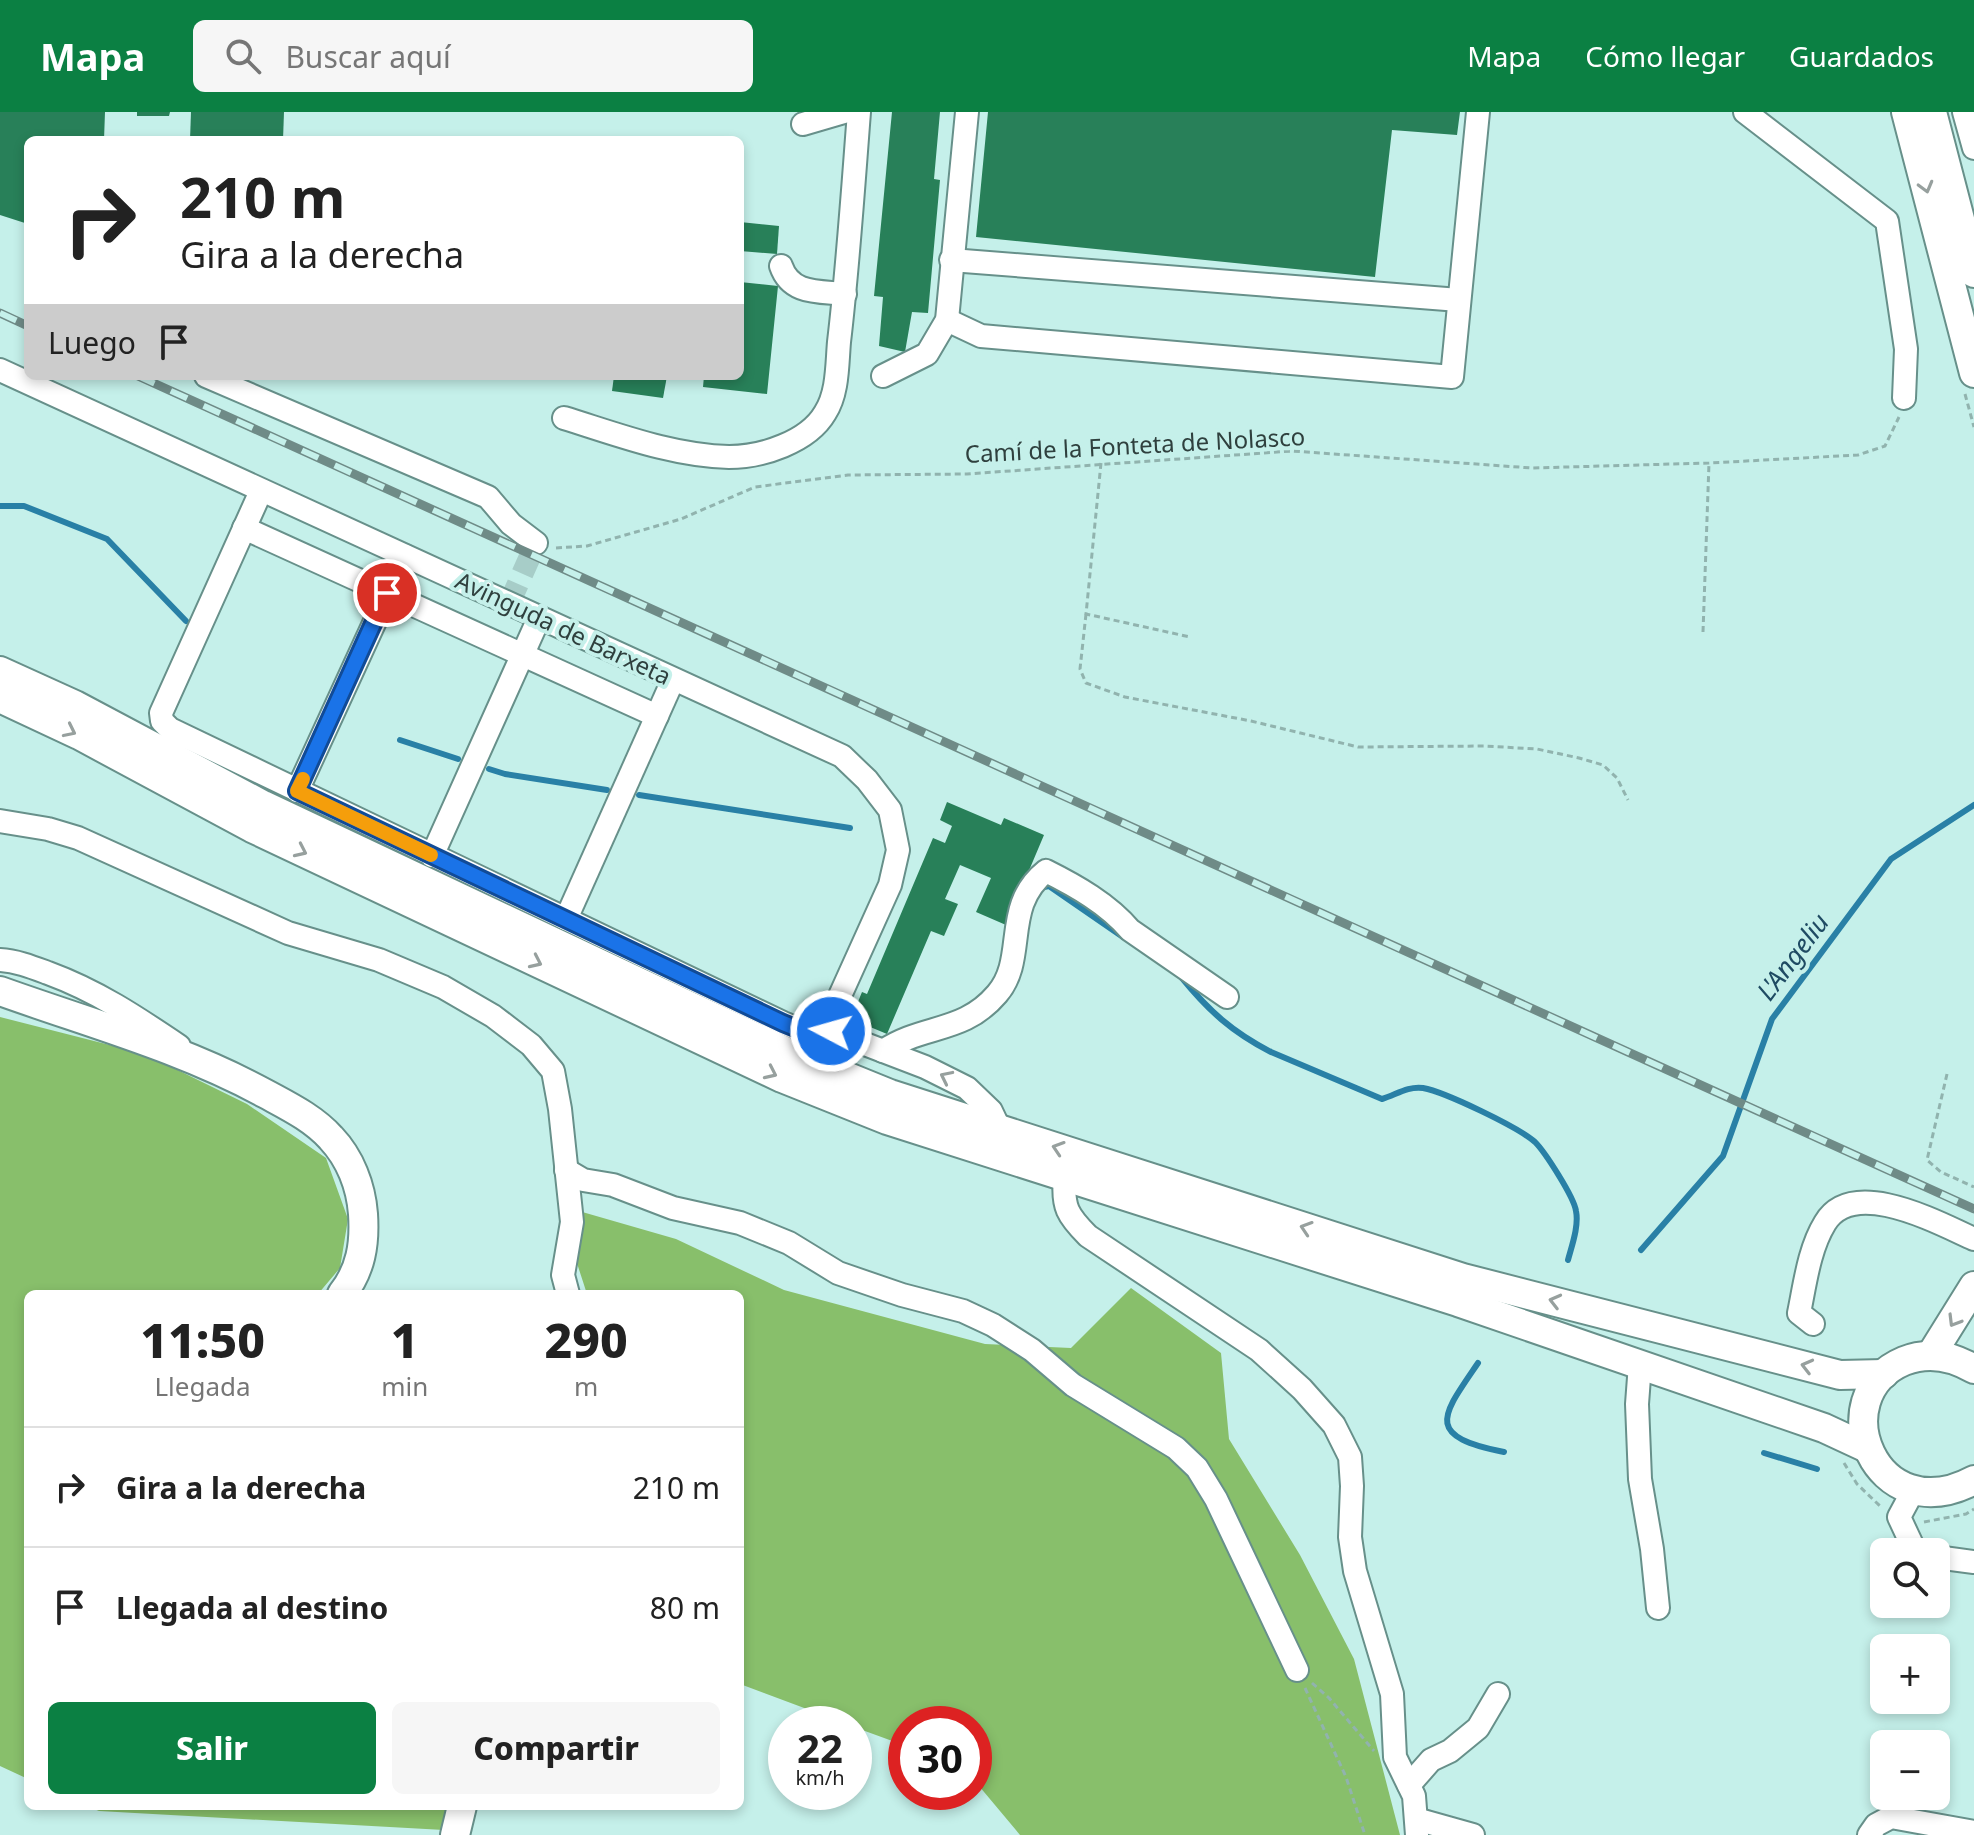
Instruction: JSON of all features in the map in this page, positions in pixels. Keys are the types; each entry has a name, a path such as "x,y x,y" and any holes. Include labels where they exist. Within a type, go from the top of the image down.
{"main road":[{"path":"1906,112 1974,373"},
{"path":"1932,112 1974,273"},
{"path":"0,671 75,705 263,805 799,1043 890,1094 1463,1278 1840,1375 1884,1374"},
{"path":"0,698 79,735 252,828 782,1078 887,1120 1458,1302 1640,1364 1824,1428 1867,1448"},
{"path":"0,991 206,1065 276,1099 319,1127 332,1139 352,1168 362,1201 364,1236 357,1270 344,1290"},
{"path":"1931,1355 1974,1286"},
{"path":"1974,1369 1953,1358 1931,1355 1914,1357 1898,1364 1884,1374 1872,1390 1865,1409 1863,1428 1867,1448 1878,1467 1894,1482 1913,1491 1935,1493 1956,1489 1974,1480"},
{"path":"455,1835 461,1810"}],"street":[{"path":"803,124 844,112"},
{"path":"564,418 698,454 732,457 780,446 816,426 833,396 845,294 859,112"},
{"path":"883,376 927,354 947,320 967,112"},
{"path":"947,320 981,336 1452,377 1478,112"},
{"path":"1745,112 1887,221 1906,349 1904,398"},
{"path":"1964,112 1974,148"},
{"path":"951,260 1459,300"},
{"path":"781,266 785,279 793,286 845,294"},
{"name":"Avinguda de Barxeta","path":"0,370 842,756 867,780 890,810 898,850 890,885 829,1020 799,1043"},
{"path":"215,380 488,497 511,524 536,543"},
{"path":"261,491 161,713 162,721 170,729 566,919 799,1043 831,1031 925,1067 967,1088 991,1111 1000,1130"},
{"path":"244,528 657,716"},
{"path":"297,791 405,556"},
{"path":"432,856 539,618"},
{"path":"566,919 673,680"},
{"path":"0,821 48,829 108,851 288,933 379,960 443,987 493,1016 531,1045 553,1071 572,1222 563,1275 567,1290"},
{"path":"883,1051 901,1039 959,1024 998,993 1009,976 1016,922 1032,883 1046,871 1070,883 1120,918 1130,930 1227,997"},
{"path":"0,960 13,961 83,986 120,1005 206,1065"},
{"path":"566,1170 583,1180 613,1185 673,1208 740,1223 789,1243 838,1273 983,1320 1032,1350 1073,1385 1176,1448 1197,1468 1216,1499 1297,1670"},
{"path":"1065,1178 1063,1192 1068,1215 1088,1236 1259,1350 1302,1389 1334,1425 1350,1457 1350,1537 1355,1571 1392,1694 1395,1757 1414,1796 1416,1827 1473,1835"},
{"path":"1813,1324 1799,1313 1808,1272 1825,1222 1839,1208 1862,1202 1895,1206 1974,1239"},
{"path":"1640,1364 1637,1404 1640,1479 1658,1608"},
{"path":"1909,1538 1899,1517 1913,1491"},
{"path":"1950,1559 1974,1562"},
{"path":"1409,1785 1431,1760 1450,1751 1478,1728 1498,1694"},
{"path":"1869,1835 1876,1825 1891,1817 1974,1832"}],"path":[{"name":"Camí de la Fonteta de Nolasco","path":"536,543 556,548 587,546 681,519 755,487 848,475 967,474 1292,451 1532,468 1858,455 1885,446 1898,423 1904,398"},
{"path":"1101,463 1080,669 1086,683 1125,697 1251,721 1358,747 1485,746 1537,749 1579,758 1603,765 1617,778 1628,800"},
{"path":"1703,632 1709,463"},
{"path":"1086,614 1190,637"},
{"path":"1947,1074 1927,1160 1941,1172 1974,1187"},
{"path":"1297,1670 1329,1698 1379,1758"},
{"path":"1297,1670 1346,1777 1363,1821 1365,1835"}],"green space":[{"path":"0,1017 145,1054 247,1104 326,1158 348,1219 340,1268 321,1290 24,1290 24,1777 0,1766"},
{"path":"558,1205 676,1239 784,1290 985,1344 1071,1348 1131,1288 1221,1353 1229,1439 1300,1555 1354,1659 1400,1835 1020,1835 992,1802 992,1706 888,1706 888,1739 872,1734 872,1706 799,1706 744,1685 744,1290 586,1290"},
{"path":"97,1810 447,1810 444,1830"}],"building":[{"path":"0,112 105,112 104,136 24,136 24,223 0,215"},
{"path":"137,112 170,112 169,116 137,116"},
{"path":"191,112 284,112 283,136 190,136"},
{"path":"892,112 940,112 934,179 940,180 928,313 912,312 905,352 879,346 883,297 874,296"},
{"path":"988,112 1460,112 1457,135 1392,130 1375,277 976,237"},
{"path":"744,222 779,226 777,254 744,251"},
{"path":"744,282 778,286 767,394 703,387 704,380 744,380"},
{"path":"613,380 666,380 663,398 612,391"},
{"path":"947,802 1001,825 1004,818 1044,835 1006,925 976,912 991,878 960,865 945,899 958,904 944,936 931,931 887,1034 851,1019 862,992 867,994 933,838 945,843 952,826 940,820"}],"waterway":[{"path":"0,506 24,506 107,539 186,621"},
{"path":"400,740 458,759"},
{"path":"489,769 607,790"},
{"path":"639,795 850,828"},
{"name":"L'Angeliu","path":"1641,1250 1723,1156 1772,1019 1891,859 1974,805"},
{"path":"1039,888 1049,886 1123,937"},
{"path":"1182,978 1222,1020 1271,1052 1382,1099 1412,1088 1433,1091 1481,1111 1535,1142 1565,1186 1576,1211 1575,1236 1568,1260"},
{"path":"1478,1363 1455,1397 1447,1421 1451,1431 1461,1439 1504,1452"},
{"path":"1764,1453 1817,1469"}],"tunnel":[{"path":"509,604 536,543"}],"railway":[{"path":"0,313 24,324"},
{"path":"147,380 1974,1209"}],"slow traffic":[{"path":"303,779 297,791 431,855"}],"route":[{"path":"387,593 297,791 783,1023 810,1034 831,1031"}]}
